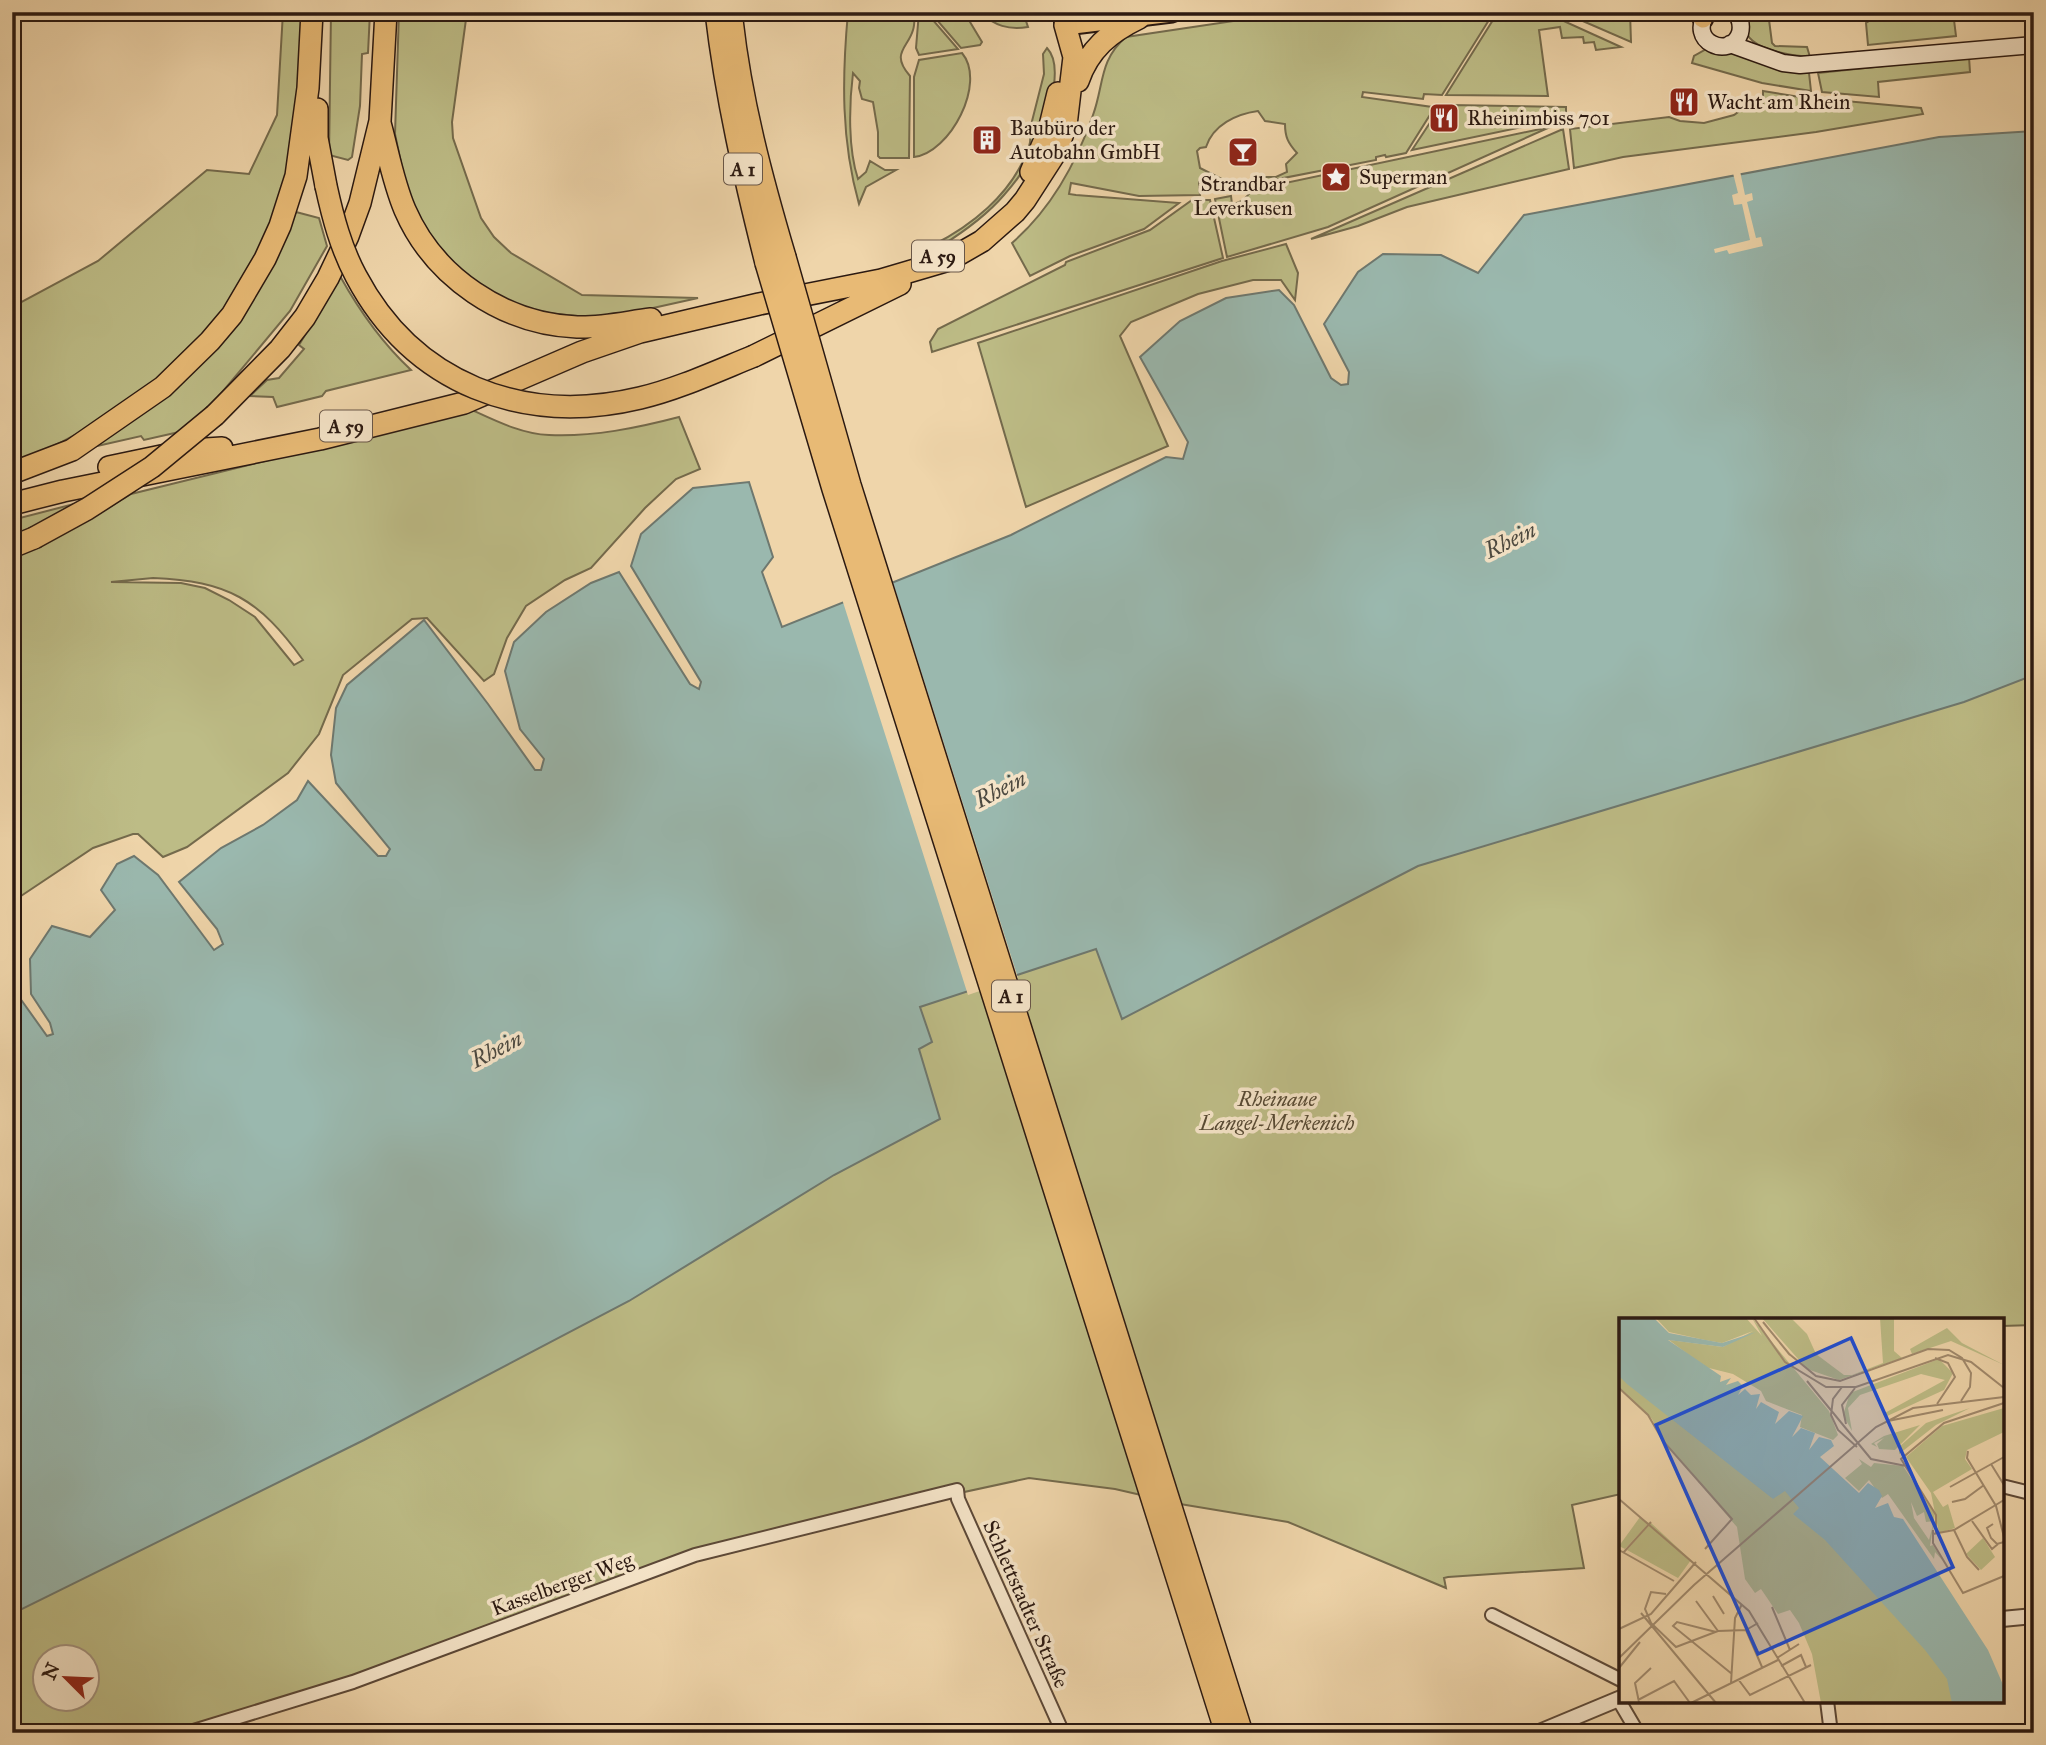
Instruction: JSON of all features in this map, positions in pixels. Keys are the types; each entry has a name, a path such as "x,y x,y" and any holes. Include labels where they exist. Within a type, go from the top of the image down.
{"highway":[{"path":"313,12 317,138 334,223 346,254 381,316 397,334 436,368 490,395 508,401 551,407 598,405 640,398 754,355 949,260"},
{"path":"12,473 72,450 163,387 210,341 232,315 265,259 280,226 296,176 308,88 313,12"},
{"path":"12,547 87,509 141,474 215,415 280,349 305,317 328,278 358,210 380,121 386,12"},
{"name":"A 1","path":"716,12 723,75 745,178 776,260 850,485 1242,1733"},
{"name":"A 1","path":"731,12 744,104 776,260 833,489 1226,1733"},
{"path":"743,12 744,104"},
{"path":"1068,113 1082,69 1093,50 1119,28 1139,18"},
{"path":"1064,19 1074,57 1068,113"},
{"name":"A 59","path":"12,492 190,450 247,447 285,441 450,401 606,333 762,294 884,273 947,252 1004,208 1039,156 1057,100 1064,19"},
{"name":"A 59","path":"12,504 63,491 320,439 464,403 582,352 640,332 759,304 881,280 949,260 982,241 1026,200 1056,152 1063,137 1068,113"},
{"path":"380,121 396,187 417,235 449,272 485,300 527,319 579,327 667,316"}],"main road":[{"path":"1064,19 1139,18 1172,12"},
{"path":"1735,40 1741,23 1736,13"},
{"path":"1704,14 1702,28 1707,41 1718,46 1735,40 1759,54 1783,63 1812,65 2034,45"}],"street":[{"path":"2004,1486 2034,1494"},
{"name":"Kasselberger Weg","path":"187,1733 353,1682 695,1555 957,1490"},
{"name":"Schlettstadter Straße","path":"957,1490 974,1536 1063,1733"},
{"path":"1492,1615 1619,1678"},
{"path":"2004,1619 2034,1616"},
{"path":"1537,1733 1619,1699"},
{"path":"1621,1703 1638,1733"},
{"path":"1827,1703 1831,1733"}],"green space":[{"path":"283,12 304,12 300,92 291,166 269,231 245,277 217,318 184,355 146,388 105,417 60,443 12,464 12,307 98,261 207,170 249,174 277,115"},
{"path":"331,12 370,12 368,53 362,54 360,106 352,157 348,160 329,155"},
{"path":"399,12 467,12 452,122 453,138 481,218 494,237 511,253 582,295 698,298 626,314 589,317 545,313 507,301 456,269 424,231 407,192 395,134"},
{"path":"848,12 915,12 913,30 901,56 901,62 910,76 909,158 878,156 878,132 873,102 862,99 860,81 853,73 850,127 852,154 858,179 866,172 870,161 885,170 896,170 866,187 859,204 849,156 844,109"},
{"path":"919,12 926,12 958,49 919,55 916,48"},
{"path":"930,12 964,12 982,42 980,45 961,48"},
{"path":"980,12 1029,12 1026,21 1028,27 1002,26"},
{"path":"1293,12 1494,12 1442,95 1424,94 1423,99 1363,92 1362,97 1432,107 1433,110 1406,153 1262,180 1262,177 1276,177 1287,172 1286,164 1297,153 1288,140 1285,124 1265,121 1258,111 1242,115 1226,122 1209,139 1206,147 1197,151 1200,168 1220,178 1199,182 1200,195 1139,196 1071,183 1069,194 1179,203 1144,229 1070,256 1030,276 1012,243 1039,216 1061,185 1079,151 1093,115 1107,64 1117,46 1126,37"},
{"path":"1498,12 1544,12 1621,47 1596,50 1594,42 1584,43 1583,37 1562,38 1560,27 1539,30 1548,96 1446,95"},
{"path":"1562,12 1630,12 1631,42"},
{"path":"1750,12 1768,12 1772,43 1775,46 1807,47 1810,57 1776,51 1754,42 1747,34 1745,24"},
{"path":"1883,12 1953,12 1956,36 1868,45 1866,23"},
{"path":"1710,47 1809,73 1811,91 1762,83 1692,63 1694,56"},
{"path":"1047,48 1053,58 1054,87 1046,119 1027,165 997,203 967,229 941,246 933,245 961,229 988,208 1019,169 1030,144 1029,133 1044,74 1043,54"},
{"path":"962,53 969,66 970,81 961,115 940,143 927,153 914,157 914,77 919,60"},
{"path":"1969,57 1970,72 1878,82 1879,97 1822,92 1818,73"},
{"path":"1763,91 1812,99 1813,102 1824,102 1824,99 1921,108 1923,114 1816,132 1623,157 1574,168 1570,129 1669,117 1704,123 1734,115 1749,104 1763,104"},
{"path":"1441,106 1566,107 1566,118 1412,150"},
{"path":"1550,127 1328,227 1227,257 1215,199 1231,196 1232,204 1244,200 1252,190"},
{"path":"1563,129 1569,169 1407,207 1358,226 1311,239"},
{"path":"1192,200 1210,200 1223,258 932,352 930,342 938,329 1065,265 1066,262 1150,230"},
{"path":"296,212 319,218 327,246 290,311 214,402 179,432 144,440 141,436 84,449 133,418 277,249"},
{"path":"1286,244 1298,273 1295,300 1281,280 1253,280 1198,294 1131,322 1120,336 1168,446 1026,507 978,343 1222,261"},
{"path":"340,276 372,326 411,370 326,391 322,396 277,407 273,397 250,396 267,380 279,378 304,349 299,345"},
{"path":"472,410 519,430 549,435 615,431 679,417 700,469 676,479 645,508 591,568 565,580 526,606 507,638 494,674 484,681 427,618 412,619 343,675 319,734 288,773 187,847 163,857 138,834 133,834 93,848 12,902 12,557 88,520 131,494","holes":["153,578 179,580 222,589 240,597 272,622 303,660 294,665 255,617 205,588 181,583 111,582"]},
{"name":"Rheinaue Langel-Merkenich","path":"2034,421 2034,1325 2004,1326 2004,1318 1619,1318 1619,1494 1572,1505 1584,1568 1448,1577 1444,1578 1446,1588 1288,1522 1180,1504 1115,1489 1029,1478 918,1502 695,1560 452,1646 177,1733 12,1733 12,1322"},
{"path":"78,503 12,539 12,520"}],"water":[{"name":"Rhein","path":"2034,131 2034,675 1964,702 1418,866 1122,1019 1096,949 920,1007 932,1042 919,1049 940,1119 834,1175 629,1301 364,1440 12,1614 12,987 47,1036 53,1034 50,1023 31,994 30,959 52,926 90,937 115,910 101,890 117,864 134,856 158,875 214,950 223,944 217,929 179,882 221,848 263,825 297,800 308,781 378,856 386,856 390,849 336,783 331,755 336,708 347,685 424,620 535,770 541,770 544,759 520,729 505,671 514,642 546,612 591,583 619,572 690,684 699,689 701,682 631,566 641,534 693,488 749,482 773,557 762,572 782,627 1011,535 1166,457 1183,459 1188,442 1140,357 1180,321 1226,298 1279,290 1294,305 1331,378 1341,385 1348,384 1349,372 1324,324 1358,272 1383,254 1441,255 1478,273 1524,215 1939,137"}],"pier":[{"path":"1740,171 1745,195 1752,193 1753,200 1747,202 1756,238 1761,237 1763,246 1729,254 1727,250 1715,253 1714,249 1750,240 1742,204 1734,205 1732,195 1738,193 1733,173"},
{"path":"892,579 1018,978 968,995 842,599"}],"place":[{"name":"Wacht am Rhein","path":"1684,102"},
{"name":"Rheinimbiss 701","path":"1444,118"},
{"name":"Baubüro der Autobahn GmbH","path":"987,140"},
{"name":"Strandbar Leverkusen","path":"1243,152"},
{"name":"Superman","path":"1336,177"}]}
